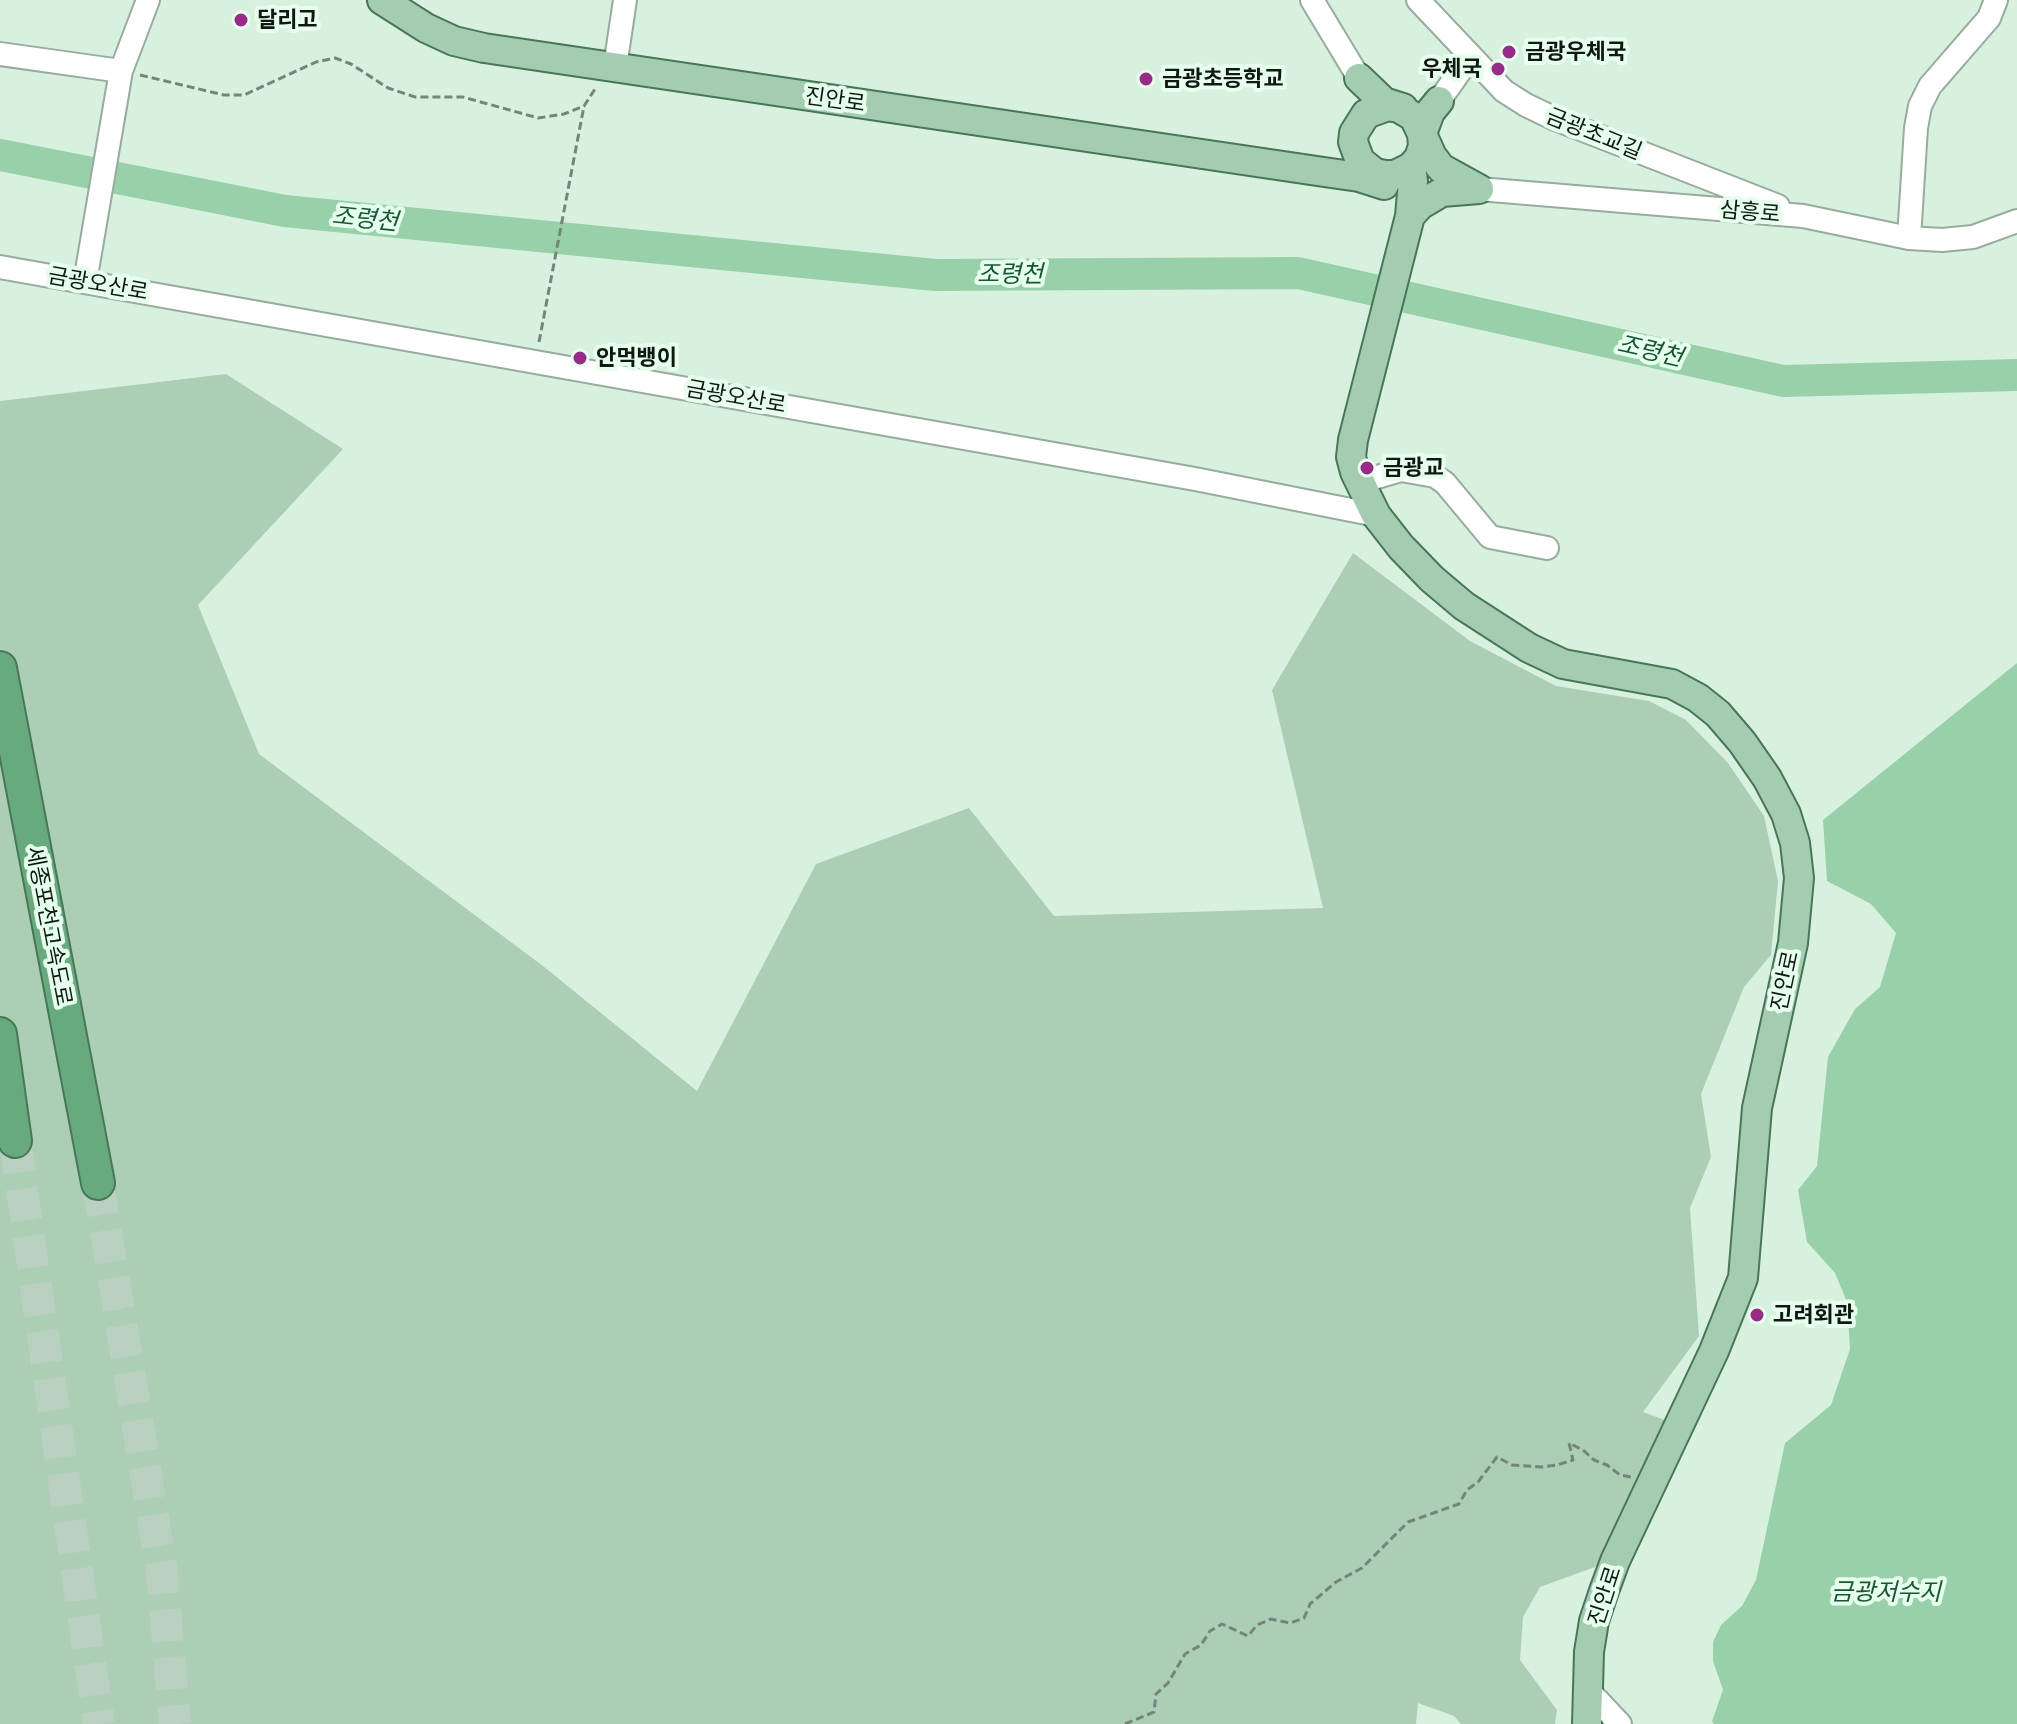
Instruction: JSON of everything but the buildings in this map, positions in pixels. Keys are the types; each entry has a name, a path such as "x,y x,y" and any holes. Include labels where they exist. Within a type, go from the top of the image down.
{"highway":[{"name":"세종포천고속도로","path":"0,668 98,1183"},
{"path":"0,1034 15,1141"}],"main road":[{"name":"진안로","path":"382,0 426,28 454,41 484,48 1311,170"},
{"path":"1359,78 1384,102 1414,117 1441,168 1479,189"},
{"path":"1359,78 1362,103 1355,152 1366,167 1397,187 1410,216"},
{"path":"1311,170 1332,157 1366,114 1376,108 1419,109 1439,101"},
{"path":"1311,170 1395,175 1411,167 1419,158 1422,134 1430,112 1439,101"},
{"path":"1410,216 1411,167"},
{"path":"1411,167 1437,182 1479,189"},
{"path":"1311,170 1359,177 1388,187 1399,197 1410,216"},
{"path":"1410,216 1420,205 1442,192 1479,189"},
{"name":"진안로","path":"1410,216 1351,457 1376,515 1432,579 1464,606 1529,648 1563,664 1672,684 1698,698 1718,714 1767,778 1786,814 1795,843 1798,908 1757,1108 1743,1278 1714,1351 1615,1561 1594,1621 1586,1688 1587,1724"}],"street":[{"path":"87,274 120,79 148,0"},
{"path":"606,66 625,0"},
{"path":"1312,0 1359,78"},
{"name":"금광초교길","path":"1418,0 1504,91 1555,119 1803,216"},
{"path":"1909,238 1920,106 1930,86 1989,18 1996,0"},
{"path":"0,54 120,79"},
{"path":"1439,101 1470,57"},
{"name":"삼흥로","path":"1479,189 1803,216 1909,238 1942,240 1973,237 2017,221"},
{"name":"금광오산로","path":"0,267 87,274 1376,515"},
{"path":"1360,482 1401,470 1435,476 1445,483 1490,537 1547,548"},
{"path":"1586,1688 1620,1724"}],"path":[{"path":"120,79 224,95 244,95 316,62 335,58 351,64 388,88 415,97 463,97 538,118 564,114 584,106"},
{"path":"538,348 578,130 584,106 606,66"},
{"path":"1125,1724 1154,1712 1156,1694 1168,1683 1185,1654 1201,1645 1210,1631 1222,1624 1248,1636 1257,1625 1271,1619 1290,1623 1304,1618 1310,1604 1336,1582 1362,1568 1408,1522 1459,1504 1467,1490 1478,1482 1497,1457 1512,1465 1557,1465 1573,1460 1569,1443 1620,1475 1636,1477"}],"shaded area":[{"path":"226,374 343,449 198,605 259,754 543,966 697,1091 816,864 969,808 1054,916 1323,908 1272,690 1353,553 1470,641 1556,686 1649,701 1686,720 1728,763 1764,816 1778,881 1771,955 1744,987 1701,1094 1711,1157 1690,1208 1699,1336 1643,1412 1670,1422 1595,1567 1540,1587 1523,1617 1520,1660 1557,1710 1555,1724 1461,1724 1454,1716 1418,1703 1416,1724 0,1724 0,401"}],"water":[{"name":"금광저수지","path":"2017,663 2017,1724 1714,1724 1712,1721 1723,1690 1713,1661 1713,1642 1721,1625 1742,1606 1756,1580 1785,1443 1831,1405 1850,1349 1847,1302 1835,1273 1807,1242 1798,1190 1817,1166 1828,1057 1855,1009 1880,987 1896,933 1871,904 1827,881 1823,820"}],"waterway":[{"name":"조령천","path":"0,155 285,211 935,275 1298,273 1783,381 2017,375"}],"tunnel":[{"path":"15,1141 99,1724"},
{"path":"98,1183 162,1573 175,1724"}],"place":[{"name":"달리고","path":"241,20"},
{"name":"금광우체국","path":"1509,52"},
{"name":"우체국","path":"1498,69"},
{"name":"금광초등학교","path":"1146,79"},
{"name":"안먹뱅이","path":"580,358"},
{"name":"금광교","path":"1367,468"},
{"name":"고려회관","path":"1757,1315"}]}
